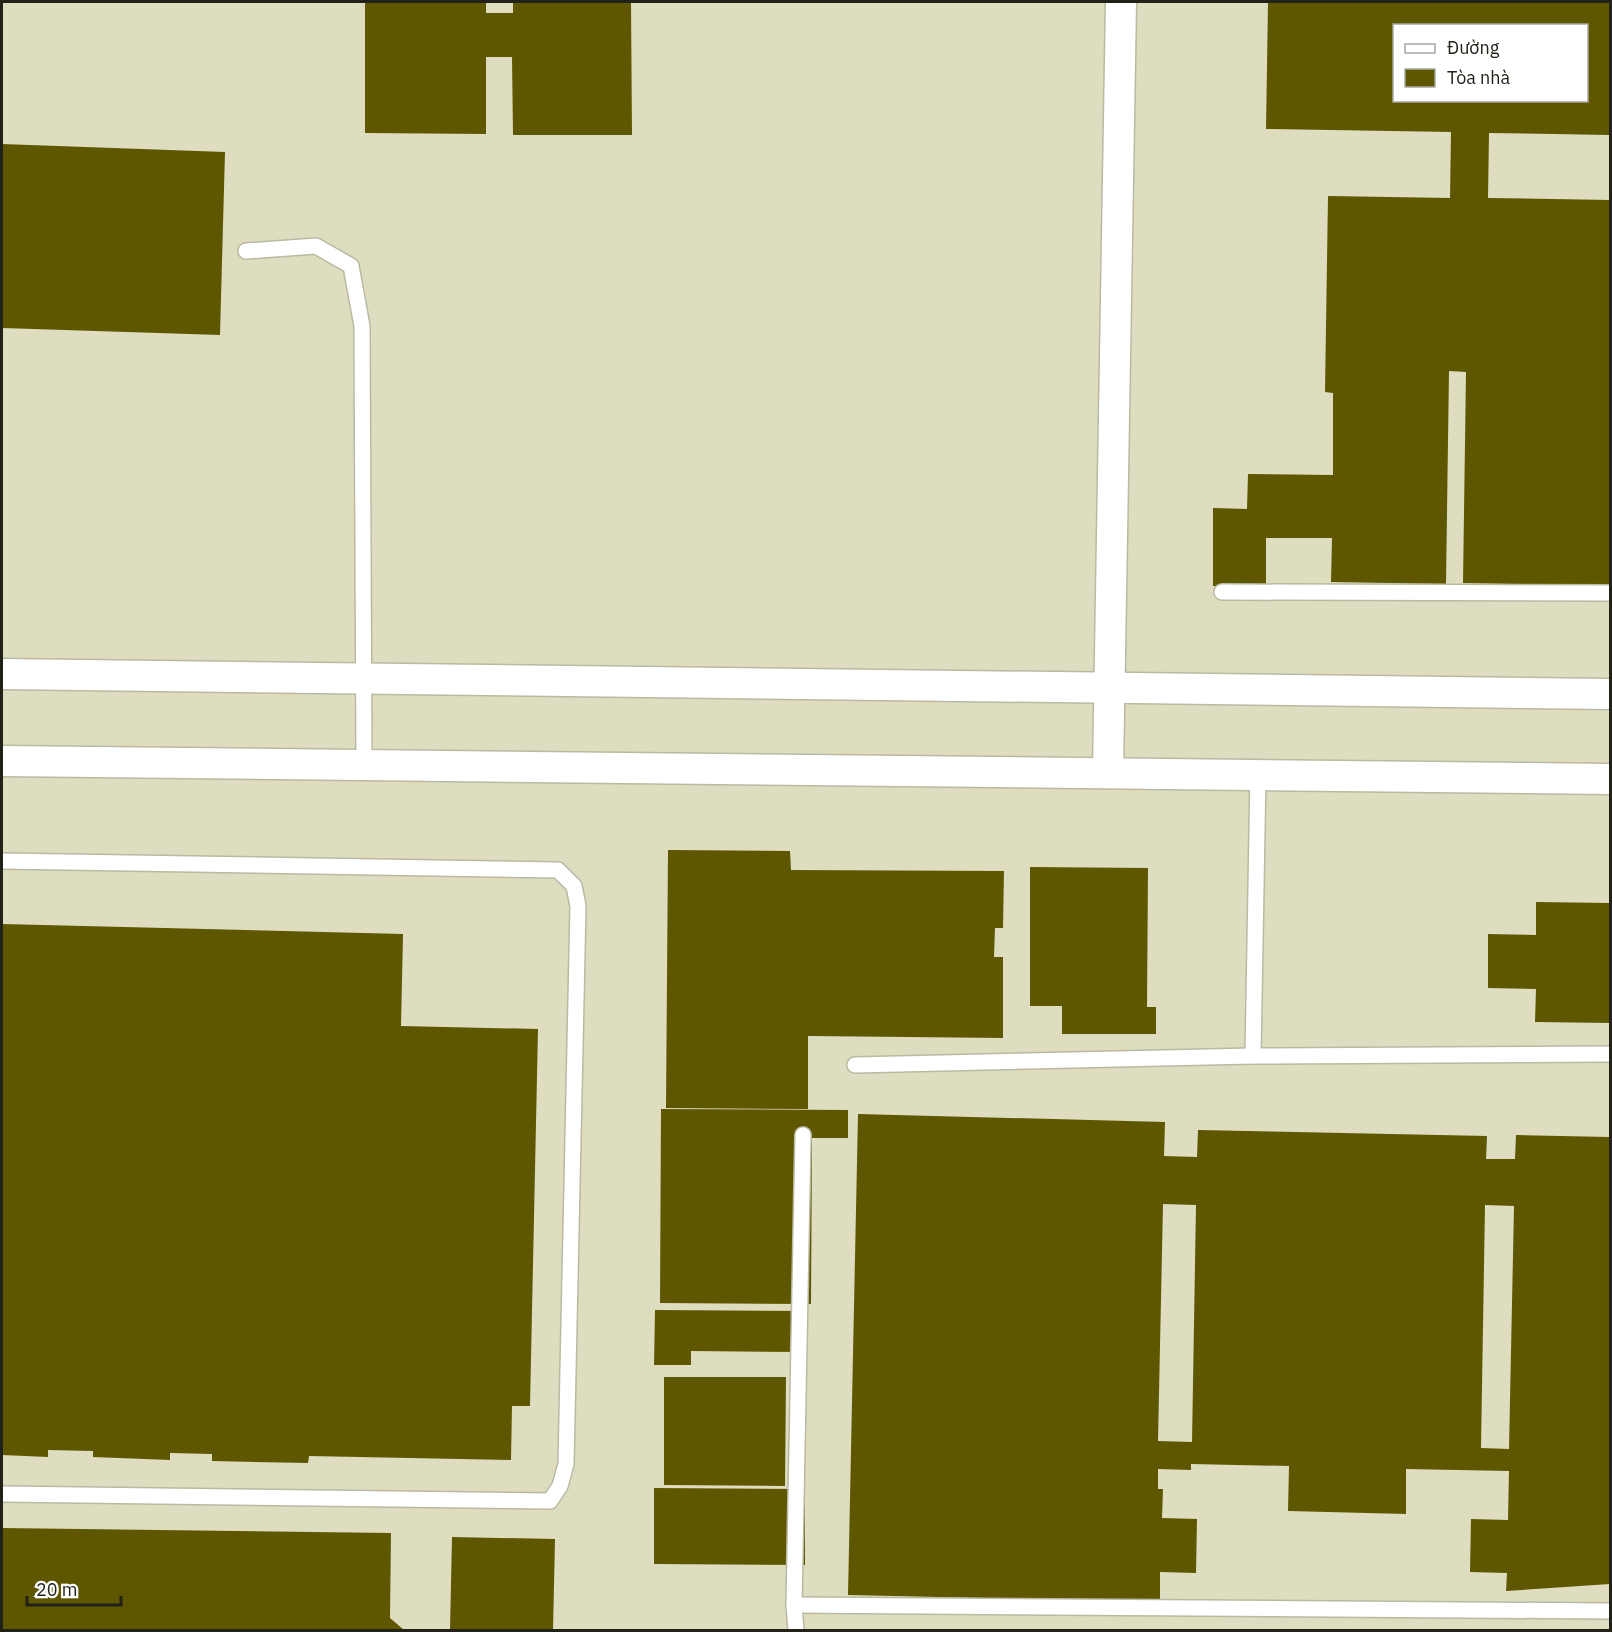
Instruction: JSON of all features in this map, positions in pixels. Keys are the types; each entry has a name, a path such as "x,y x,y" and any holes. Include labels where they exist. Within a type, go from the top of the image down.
{"street":[{"path":"1108,773 1121,2"},
{"path":"2,674 1611,694"},
{"path":"2,761 1611,779"}],"lane":[{"path":"246,251 316,246 351,266 362,326 364,765"},
{"path":"1222,592 1611,593"},
{"path":"1253,1056 1258,774"},
{"path":"2,861 558,870 574,886 578,906 566,1464 560,1486 550,1501 2,1494"},
{"path":"855,1065 1253,1056 1611,1054"},
{"path":"796,1630 794,1605 803,1135"},
{"path":"794,1605 1611,1611"}],"shaded area":[{"path":"2,2 1610,2 1610,1630 2,1630"}],"building":[{"path":"365,2 486,2 486,13 513,13 513,2 631,2 632,135 513,135 512,57 486,57 486,134 365,133"},
{"path":"1268,2 1610,2 1610,135 1489,133 1488,198 1610,200 1610,586 1463,583 1466,372 1449,371 1446,584 1331,582 1332,538 1266,538 1266,587 1213,586 1213,508 1247,509 1248,474 1333,475 1333,393 1325,392 1328,196 1450,198 1451,132 1266,129"},
{"path":"2,144 225,152 220,335 2,328"},
{"path":"668,850 790,851 791,870 1004,871 1003,928 995,928 994,957 1003,957 1003,1038 808,1036 808,1109 666,1108"},
{"path":"1030,867 1148,868 1147,1007 1156,1007 1156,1034 1062,1034 1062,1006 1030,1006"},
{"path":"1536,902 1610,903 1610,1023 1535,1022 1536,989 1488,988 1488,934 1536,935"},
{"path":"2,924 403,934 401,1026 538,1029 530,1406 512,1406 511,1460 309,1456 308,1463 212,1461 212,1454 170,1453 170,1460 93,1457 93,1451 48,1450 48,1457 2,1455"},
{"path":"661,1109 848,1110 848,1138 812,1138 811,1304 660,1303"},
{"path":"858,1114 1165,1122 1164,1156 1197,1157 1198,1130 1487,1136 1486,1159 1515,1159 1516,1135 1610,1137 1610,1584 1506,1591 1507,1573 1470,1572 1471,1519 1508,1520 1509,1471 1406,1469 1406,1514 1288,1511 1289,1466 1191,1464 1191,1470 1158,1469 1158,1489 1163,1489 1162,1518 1197,1519 1196,1573 1160,1572 1160,1602 848,1595","holes":["1163,1204 1196,1205 1192,1442 1158,1441","1485,1205 1514,1206 1509,1449 1481,1448"]},
{"path":"655,1310 804,1311 804,1352 691,1351 691,1365 654,1365"},
{"path":"664,1377 786,1377 785,1486 664,1485"},
{"path":"654,1488 805,1489 805,1565 654,1564"},
{"path":"2,1528 391,1533 390,1618 404,1630 2,1630"},
{"path":"452,1537 555,1539 553,1630 450,1630"}]}
